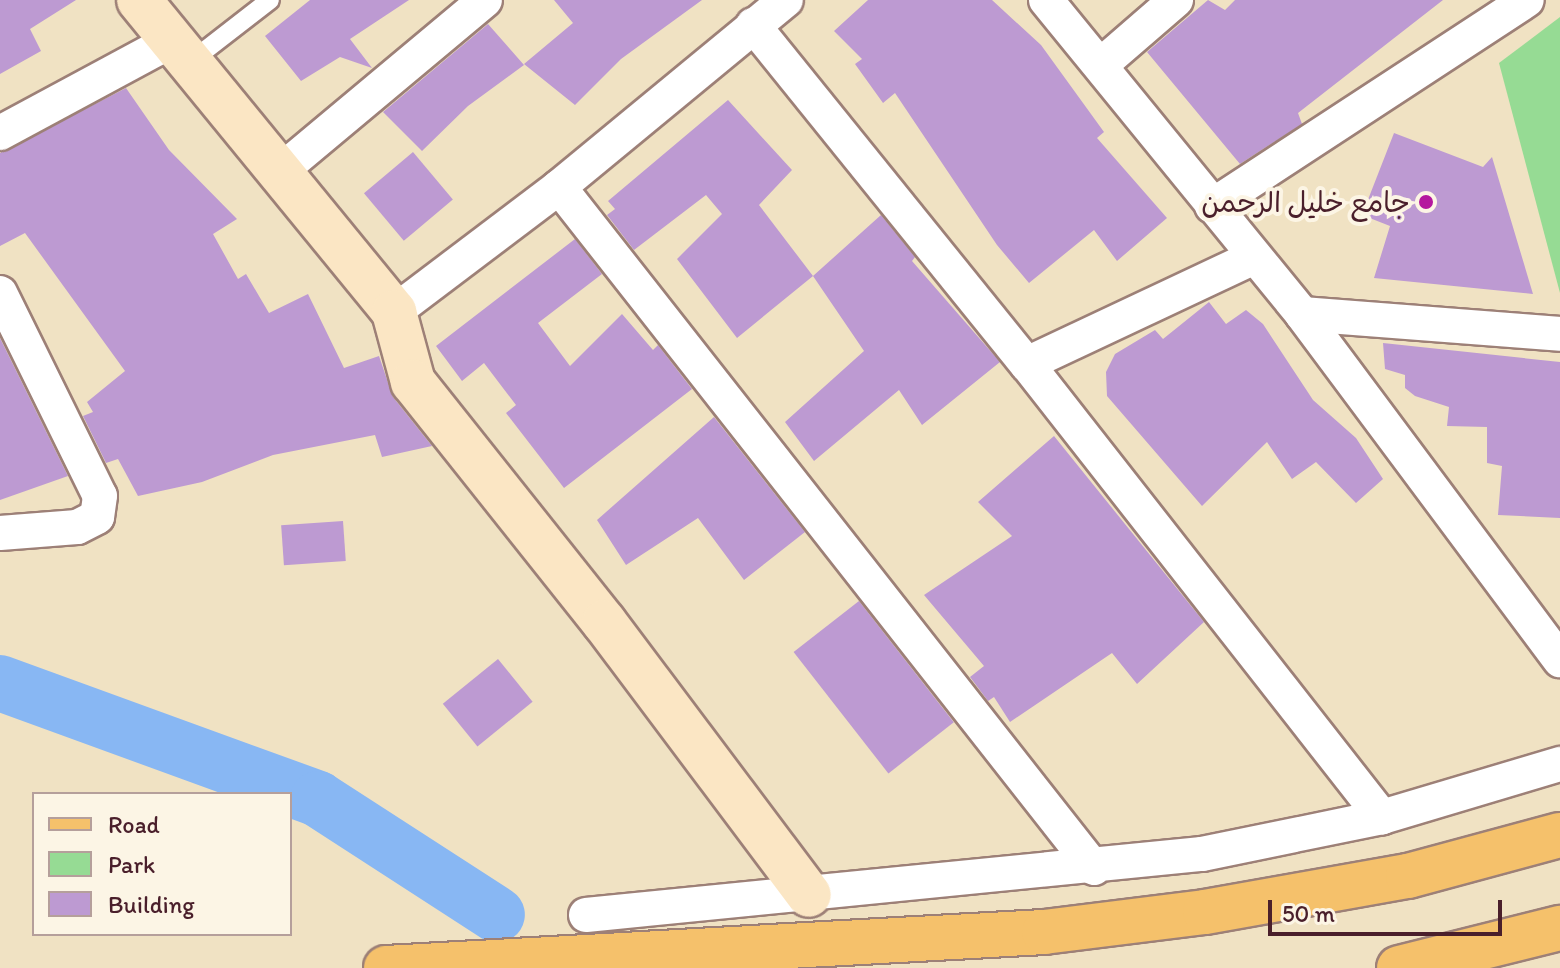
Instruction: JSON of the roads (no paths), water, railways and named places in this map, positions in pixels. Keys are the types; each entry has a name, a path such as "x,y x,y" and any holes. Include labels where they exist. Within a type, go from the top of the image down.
{"main road":[{"path":"386,968 1044,932 1205,912 1408,876 1560,835"},
{"path":"1399,968 1560,928"}],"street":[{"path":"139,0 277,174 394,312 413,382 604,622 809,895"},
{"path":"277,174 485,0"},
{"path":"394,312 559,187 786,0"},
{"path":"1046,0 1102,64 1212,206 1302,314 1560,660"},
{"path":"1102,64 1176,0"},
{"path":"1212,206 1527,0"},
{"path":"753,25 1027,364 1382,817"},
{"path":"0,133 180,52"},
{"path":"559,187 1094,868"},
{"path":"1027,364 1254,257"},
{"path":"0,293 100,496 97,517 77,527 0,533"},
{"path":"1302,314 1560,334"},
{"path":"586,915 1094,868 1202,854 1382,817 1560,764"}],"lane":[{"path":"180,52 270,0"}],"waterway":[{"path":"0,683 318,799 497,915"}],"place":[{"name":"جامع خليل الرحمن","path":"1426,202"}]}
